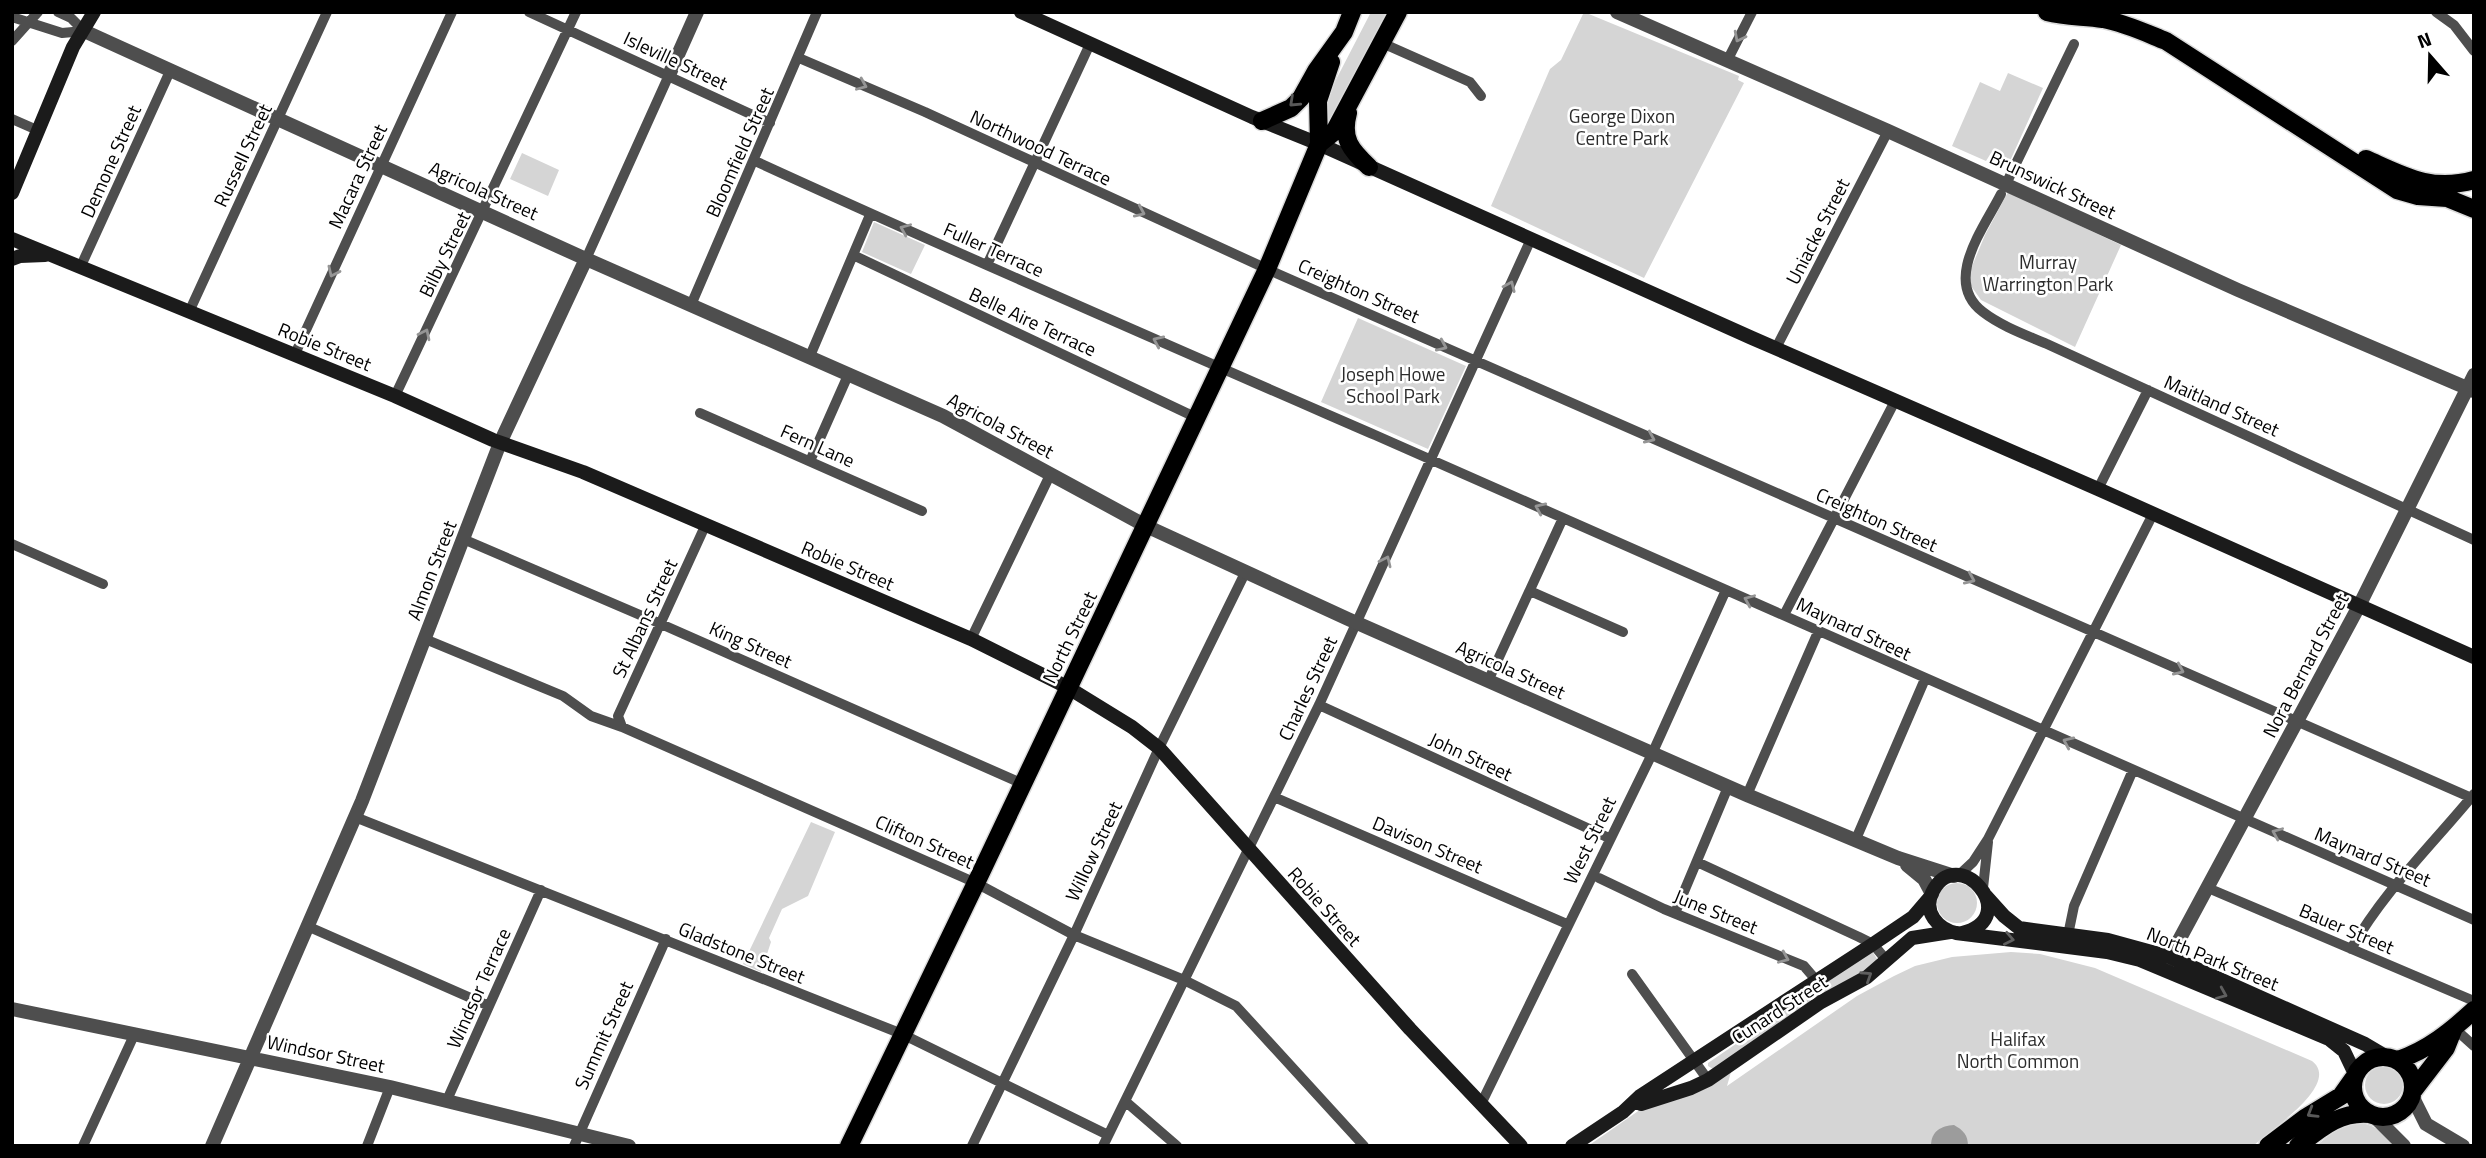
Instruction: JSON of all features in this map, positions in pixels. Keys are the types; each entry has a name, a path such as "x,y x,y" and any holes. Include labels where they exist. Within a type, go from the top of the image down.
{"main road":[{"path":"12,193 73,47 94,12"},
{"path":"1021,12 2474,657"},
{"path":"1262,121 1291,108 1301,98 1316,71 1344,32 1352,12"},
{"name":"North Street","path":"849,1146 1267,269 1319,144 1318,101 1326,73 1344,32 1359,12"},
{"name":"North Street","path":"1319,144 1334,132 1398,12"},
{"path":"2047,12 2067,17 2103,19 2166,41 2397,190 2447,198 2474,209"},
{"path":"1353,97 1345,134 1349,147 1369,167"},
{"path":"2312,135 2411,179 2444,184 2474,180"},
{"name":"Robie Street","path":"12,239 295,354 500,443 583,472 706,524 971,639 1068,687 1132,727 1159,748 1410,1029 1521,1146"},
{"path":"12,259 20,256 52,255"},
{"path":"1956,876 1967,877 1984,892 1987,911 1975,928 1956,932 1937,924 1930,911 1931,895 1937,885 1956,876"},
{"name":"North Park Street","path":"1984,892 2004,916 2019,928 2108,940 2365,1044 2393,1058"},
{"name":"Cunard Street","path":"1577,1144 1623,1112 1640,1096 1913,917 1931,895"},
{"name":"North Park Street","path":"1956,932 2107,952 2167,963 2329,1039 2344,1051 2354,1076"},
{"name":"Cunard Street","path":"1623,1112 1707,1080 1821,1002 1867,977 1912,938 1956,932"},
{"path":"2269,1146 2305,1118 2341,1096 2354,1076 2368,1062 2425,1050 2474,1010"},
{"path":"2298,1146 2332,1120 2350,1114 2391,1116 2400,1112 2446,1048 2454,1028"},
{"path":"2393,1058 2409,1073 2413,1093"},
{"path":"2354,1076 2354,1096 2363,1110 2372,1115"}],"street":[{"path":"12,41 38,12"},
{"name":"Agricola Street","path":"58,12 71,18 84,31 943,416 1146,526 1651,754 1898,858 1956,876"},
{"name":"Russell Street","path":"189,312 327,12"},
{"name":"Macara Street","path":"295,354 453,12"},
{"name":"Isleville Street","path":"529,12 770,123"},
{"name":"Bilby Street","path":"395,396 576,12"},
{"name":"Almon Street","path":"212,1146 355,817 500,443 697,12"},
{"name":"Bloomfield Street","path":"691,305 817,12"},
{"name":"Brunswick Street","path":"1617,12 1888,131 2003,189 2238,290 2472,385"},
{"path":"1727,61 1752,12"},
{"path":"2436,12 2454,25 2474,51"},
{"name":"Agricola Street","path":"12,17 62,33 84,31"},
{"path":"1381,43 1469,82 1481,96"},
{"path":"987,265 1090,44"},
{"path":"2003,189 2074,44"},
{"name":"Northwood Terrace","path":"799,58 925,112 1267,269"},
{"name":"Demone Street","path":"80,268 170,69"},
{"path":"12,119 37,130"},
{"name":"Uniacke Street","path":"1776,348 1888,131"},
{"name":"Fuller Terrace","path":"754,160 870,215 1220,369"},
{"name":"Maitland Street","path":"2003,189 1971,253 1964,276 1965,290 1975,304 1992,318 2474,540"},
{"path":"810,356 870,215"},
{"name":"Charles Street","path":"1106,1140 1319,705 1531,239"},
{"name":"Belle Aire Terrace","path":"853,256 1197,418"},
{"name":"Creighton Street","path":"1267,269 2093,633 2473,797"},
{"name":"Maynard Street","path":"1220,369 2474,920"},
{"path":"810,461 849,373"},
{"name":"Nora Bernard Street","path":"2167,963 2359,606 2472,385"},
{"path":"2098,489 2148,390"},
{"path":"1784,615 1895,401"},
{"name":"Fern Lane","path":"700,413 922,511"},
{"path":"971,639 1051,473"},
{"path":"1956,876 1973,862 1988,839 2153,514"},
{"path":"1489,679 1563,518"},
{"name":"St Albans Street","path":"622,727 618,716 706,524"},
{"name":"King Street","path":"463,539 1023,784"},
{"path":"12,544 103,584"},
{"name":"Willow Street","path":"972,1146 1074,935 1159,748 1246,571"},
{"name":"West Street","path":"1481,1104 1651,754 1726,590"},
{"path":"1530,591 1623,632"},
{"path":"1747,795 1818,632"},
{"name":"Clifton Street","path":"425,639 563,696 591,716 622,727 976,883 1074,935 1236,1006 1364,1146"},
{"path":"1856,839 1925,679"},
{"name":"John Street","path":"1319,705 1609,838"},
{"path":"2068,935 2074,905 2133,770"},
{"path":"1675,913 1728,787"},
{"name":"Davison Street","path":"1274,797 1567,924"},
{"path":"2351,950 2367,922 2395,884 2473,797"},
{"name":"Gladstone Street","path":"355,817 902,1034 1002,1082 1106,1140"},
{"path":"1984,892 1988,839"},
{"name":"Agricola Street","path":"1898,858 1919,873 1931,895"},
{"path":"1697,862 1874,944 1887,961"},
{"name":"June Street","path":"1598,878 1804,966 1816,980"},
{"name":"Bauer Street","path":"2207,888 2474,1001"},
{"name":"Windsor Terrace","path":"447,1100 541,890"},
{"path":"307,926 489,1006"},
{"name":"Summit Street","path":"576,1140 666,939"},
{"path":"1632,974 1707,1080"},
{"name":"Windsor Street","path":"13,1010 250,1056 447,1100 576,1140 629,1146"},
{"path":"2454,1028 2474,1046"},
{"path":"83,1146 135,1033"},
{"path":"367,1146 390,1087"},
{"path":"2413,1093 2426,1124 2463,1146"},
{"path":"1125,1101 1177,1146"},
{"path":"2372,1115 2404,1146"}],"green space":[{"path":"1371,12 1389,12 1327,129 1326,99"},
{"name":"George Dixon Centre Park","path":"1584,12 1739,76 1738,80 1744,83 1644,278 1491,206 1550,69 1561,60"},
{"path":"2008,73 2043,88 2010,161 1991,153 1986,161 1952,146 1980,82 2000,91"},
{"path":"522,153 559,170 548,196 510,179"},
{"name":"Murray Warrington Park","path":"2008,192 2121,245 2075,347 1981,300 1971,286 1970,271"},
{"path":"874,222 925,245 911,274 862,252"},
{"name":"Joseph Howe School Park","path":"1358,318 1466,366 1428,449 1321,402"},
{"path":"811,822 835,832 808,896 782,909 769,938 771,942 761,972 743,964"},
{"path":"1957,883 1965,884 1971,889 1976,895 1976,911 1971,917 1965,922 1957,923 1949,922 1943,917 1938,911 1937,903 1938,895 1943,889 1949,884"},
{"path":"1872,951 1877,959 1873,967 1713,1069 1708,1066 1708,1063"},
{"name":"Halifax North Common","path":"2011,952 2040,954 2095,968 2312,1061 2319,1071 2318,1082 2311,1094 2287,1119 2253,1146 1588,1146 1644,1107 1731,1072 1727,1086 1857,996 1915,966 1952,957"},
{"path":"2384,1066 2397,1072 2403,1085 2397,1098 2384,1104 2371,1098 2365,1085 2371,1072"},
{"path":"2353,1122 2377,1129 2396,1146 2316,1146 2339,1127"}],"shaded area":[{"path":"1954,1125 1964,1133 1968,1146 1931,1146 1938,1130"}]}
